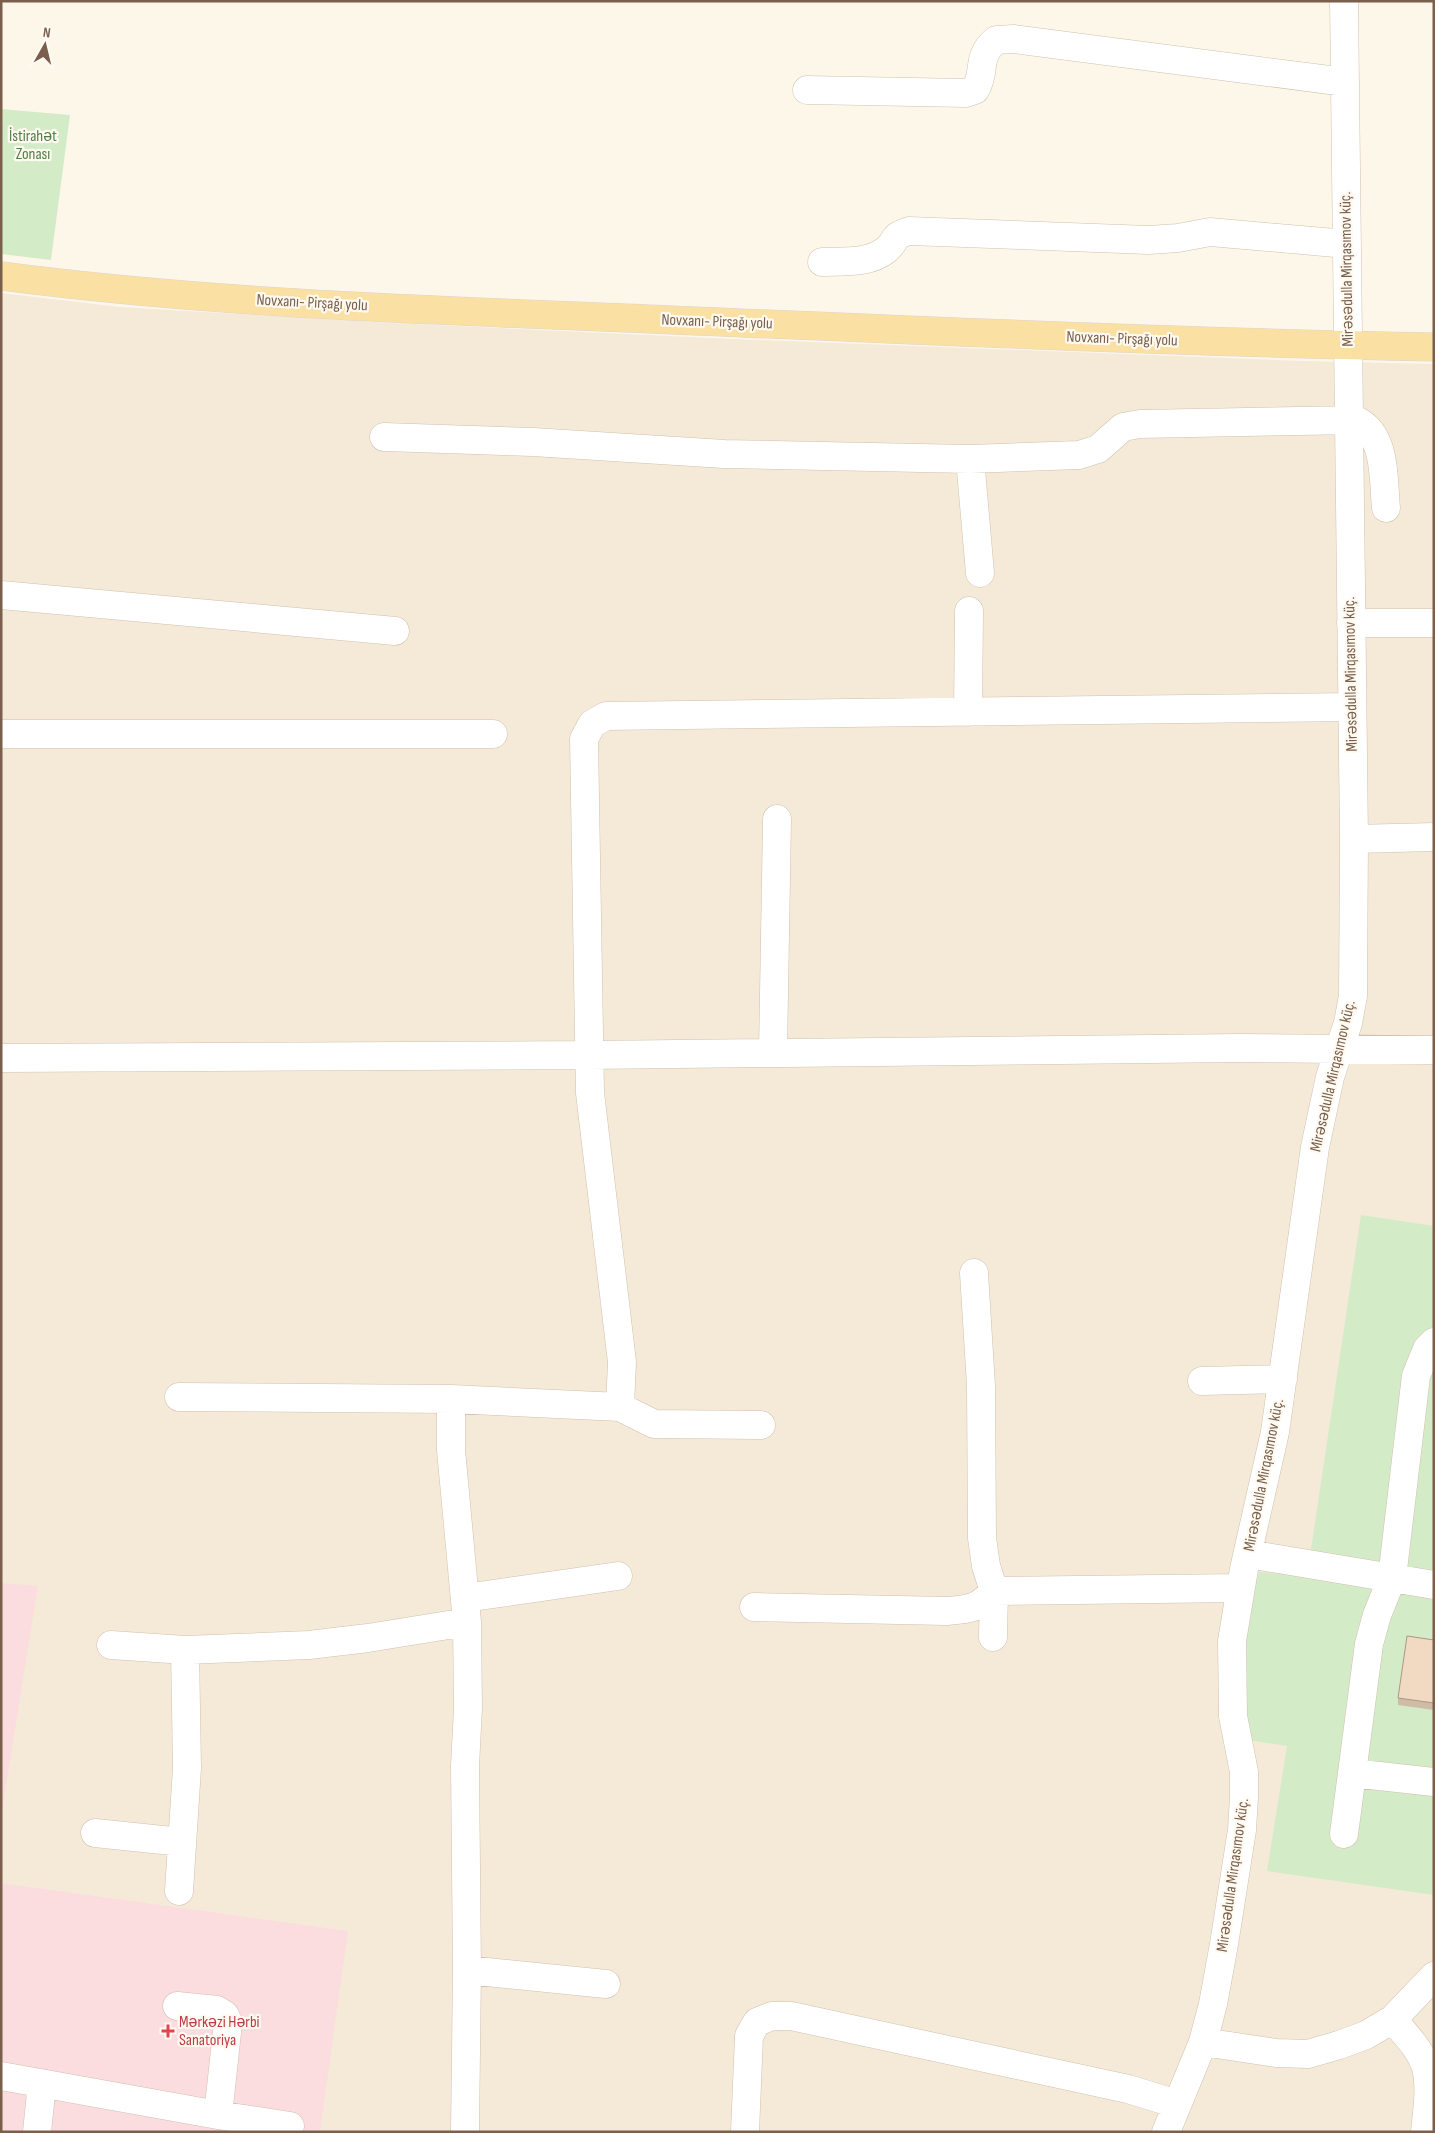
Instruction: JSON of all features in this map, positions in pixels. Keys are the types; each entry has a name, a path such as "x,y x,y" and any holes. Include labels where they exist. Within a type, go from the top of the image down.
{"main road":[{"name":"Novxanı- Pirşağı yolu","path":"1,276 146,292 310,304 983,334 1434,347"}],"street":[{"name":"Mirəsədulla Mirqasımov küç.","path":"1166,2132 1203,2042 1213,2004 1242,1830 1244,1772 1234,1716 1231,1678 1232,1641 1240,1588 1275,1432 1315,1147 1322,1111 1348,1023 1353,996 1354,839 1344,1"},
{"path":"807,90 966,93 975,90 979,84 986,48 996,40 1345,82"},
{"path":"822,262 867,260 887,250 898,234 909,231 1149,240 1178,238 1210,232 1347,244"},
{"path":"384,437 533,442 724,454 970,460 1078,455 1098,449 1123,427 1140,424 1348,420 1363,424 1375,440 1380,451 1386,508"},
{"path":"970,460 980,573"},
{"path":"1,594 395,631"},
{"path":"968,712 969,611"},
{"path":"1351,624 1434,623"},
{"path":"620,1407 622,1362 590,1093 584,739 592,724 606,716 1352,707"},
{"path":"1,734 493,734"},
{"path":"773,1053 777,819"},
{"path":"1354,839 1434,837"},
{"path":"1,1058 589,1055 1240,1048 1434,1050"},
{"path":"974,1273 981,1386 982,1538 986,1566 994,1591 993,1637"},
{"path":"1344,1834 1370,1644 1377,1615 1392,1578 1415,1383 1428,1349 1434,1342"},
{"path":"1202,1381 1283,1379"},
{"path":"178,1397 451,1399 620,1407 654,1424 761,1424"},
{"path":"451,1399 451,1450 466,1610 468,1708 465,1766 468,1970 465,2132"},
{"path":"1248,1554 1434,1585"},
{"path":"111,1645 186,1650 309,1646 368,1638 466,1610 618,1576"},
{"path":"754,1607 947,1610 965,1609 981,1605 994,1591 1240,1588"},
{"path":"179,1891 187,1768 186,1650"},
{"path":"1352,1773 1434,1782"},
{"path":"95,1833 182,1842"},
{"path":"468,1970 606,1984"},
{"path":"1203,2042 1276,2053 1308,2054 1366,2035 1393,2019 1434,1976"},
{"path":"177,2006 217,2010 225,2015 228,2023 218,2115"},
{"path":"745,2132 749,2036 757,2022 772,2016 792,2016 1128,2089 1178,2104"},
{"path":"1393,2019 1416,2048 1426,2068 1429,2100 1425,2132"},
{"path":"1,2076 290,2126"},
{"path":"37,2132 42,2084"}],"shaded area":[{"path":"1,293 120,307 393,323 734,339 1305,361 1434,364 1434,2132 1,2132"},
{"path":"1,1583 38,1586 1,1817"},
{"name":"Mərkəzi Hərbi Sanatoriya","path":"1,1883 348,1931 320,2132 1,2132"}],"green space":[{"name":"İstirahət Zonası","path":"1,109 70,115 51,260 1,254"},
{"path":"1361,1215 1434,1226 1434,1895 1267,1871 1287,1746 1248,1740 1240,1645 1259,1572 1307,1576"}],"building":[{"path":"1407,1636 1434,1640 1434,1703 1398,1698"}],"place":[{"name":"Mərkəzi Hərbi Sanatoriya","path":"168,2031"}]}
